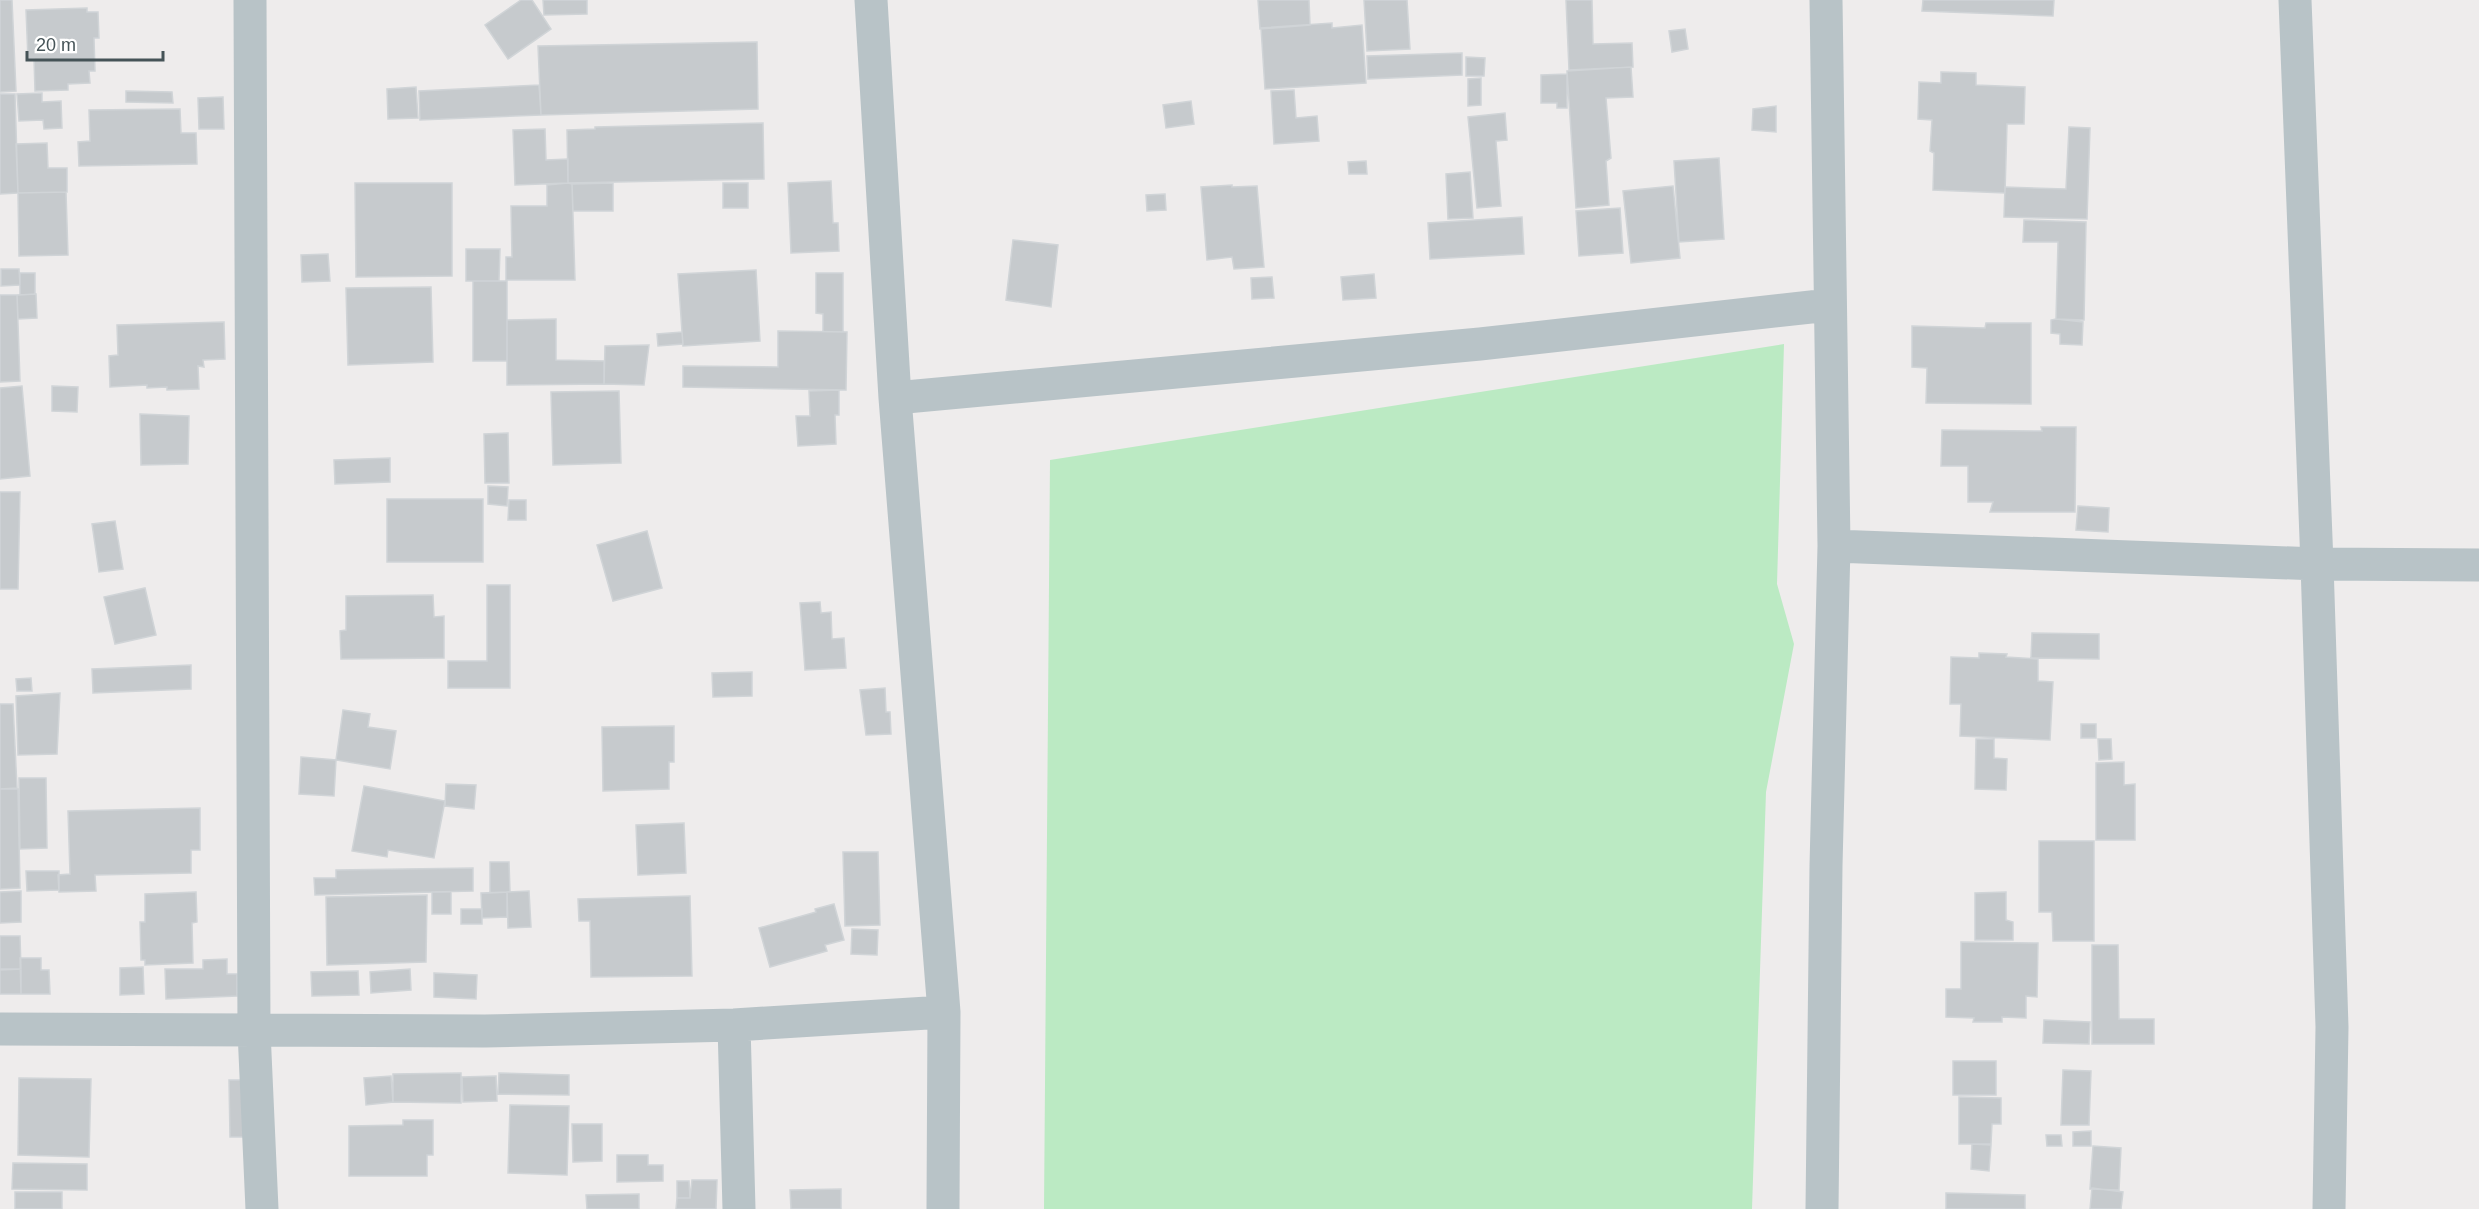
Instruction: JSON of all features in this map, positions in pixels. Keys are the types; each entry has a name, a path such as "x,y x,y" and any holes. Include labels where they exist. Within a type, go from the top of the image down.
{"street":[{"path":"250,0 254,1031 262,1209"},
{"path":"871,0 895,398 944,1012 943,1209"},
{"path":"1822,1209 1833,546 1826,0"},
{"path":"2295,0 2332,1027 2329,1209"},
{"path":"895,398 1480,344 1829,305"},
{"path":"1833,546 2317,564 2479,565"},
{"path":"0,1029 485,1031 734,1025 944,1012"},
{"path":"734,1025 739,1209"}],"green space":[{"path":"1784,344 1777,584 1794,644 1766,792 1752,1209 1044,1209 1050,460"}],"building":[{"path":"0,0 12,0 16,91 0,92"},
{"path":"521,0 532,0 551,29 508,59 485,25"},
{"path":"543,0 587,0 587,14 544,15"},
{"path":"1258,0 1309,0 1310,25 1260,29"},
{"path":"1364,0 1407,0 1410,49 1367,51"},
{"path":"1566,0 1592,0 1593,44 1632,43 1633,67 1569,70"},
{"path":"1923,0 2054,0 2053,16 1922,11"},
{"path":"87,8 87,12 98,12 99,38 94,38 95,71 89,71 90,83 68,84 68,90 35,91 34,59 28,59 26,10"},
{"path":"1332,23 1332,28 1362,25 1366,83 1265,89 1261,28"},
{"path":"1685,29 1688,49 1672,52 1669,31"},
{"path":"757,42 758,109 541,115 538,46"},
{"path":"1462,53 1462,75 1368,79 1367,56"},
{"path":"1466,57 1485,58 1484,76 1466,76"},
{"path":"1631,67 1633,97 1606,98 1611,158 1606,161 1609,205 1576,208 1567,71"},
{"path":"1941,72 1976,73 1976,85 2025,87 2024,124 2007,124 2005,193 1933,190 1934,153 1930,151 1932,120 1918,119 1919,82 1941,83"},
{"path":"1567,74 1567,108 1557,108 1557,103 1541,103 1541,75"},
{"path":"1481,78 1481,105 1468,106 1468,79"},
{"path":"539,85 541,115 420,120 419,91"},
{"path":"416,87 418,118 388,119 387,89"},
{"path":"1294,90 1296,118 1317,116 1319,141 1274,144 1271,91"},
{"path":"126,91 172,92 173,103 126,102"},
{"path":"42,93 42,102 61,101 62,128 44,129 43,120 19,121 17,94"},
{"path":"0,94 15,94 18,193 0,194"},
{"path":"223,97 224,129 199,129 198,98"},
{"path":"1191,101 1194,124 1166,128 1163,105"},
{"path":"1776,106 1776,132 1752,130 1753,109"},
{"path":"180,109 181,133 196,133 197,164 79,166 78,142 90,141 89,110"},
{"path":"1505,113 1507,140 1496,141 1501,206 1477,208 1468,117"},
{"path":"763,123 764,179 568,183 567,130 595,129 595,127"},
{"path":"2069,127 2090,128 2087,219 2004,217 2005,187 2066,189"},
{"path":"545,129 546,160 568,159 568,183 515,185 513,130"},
{"path":"47,143 48,168 67,168 67,192 18,193 16,144"},
{"path":"1719,158 1724,239 1679,242 1674,161"},
{"path":"1366,161 1367,174 1349,174 1348,162"},
{"path":"1470,172 1473,218 1448,219 1446,174"},
{"path":"831,181 833,223 838,223 839,251 791,253 788,183"},
{"path":"355,183 452,183 452,276 356,277"},
{"path":"613,183 613,211 573,211 572,184"},
{"path":"723,183 748,183 748,208 723,208"},
{"path":"572,184 575,280 506,280 506,257 512,257 511,206 547,206 547,185"},
{"path":"1232,185 1232,187 1257,186 1264,267 1234,269 1232,257 1207,260 1201,187"},
{"path":"1673,186 1680,258 1631,263 1623,191"},
{"path":"66,192 68,255 19,256 18,193"},
{"path":"1165,194 1166,210 1147,211 1146,195"},
{"path":"1620,208 1623,253 1579,256 1576,211"},
{"path":"1522,217 1524,254 1430,259 1428,223"},
{"path":"2024,220 2086,222 2084,320 2056,319 2058,242 2023,242"},
{"path":"1013,240 1058,245 1051,307 1006,300"},
{"path":"466,249 500,249 499,281 466,281"},
{"path":"328,254 330,281 302,282 301,255"},
{"path":"1,269 19,269 20,285 1,286"},
{"path":"756,270 760,341 683,346 678,274"},
{"path":"20,273 35,273 35,294 20,295"},
{"path":"816,273 843,273 843,332 823,332 823,314 816,313"},
{"path":"1374,274 1376,298 1343,300 1341,277"},
{"path":"1272,277 1274,298 1252,299 1251,278"},
{"path":"473,281 507,281 507,361 473,361"},
{"path":"431,287 433,362 348,365 346,288"},
{"path":"36,294 37,318 18,319 17,295"},
{"path":"0,295 17,295 20,381 0,382"},
{"path":"556,319 556,360 604,361 604,384 507,385 507,320"},
{"path":"2051,320 2083,322 2082,345 2060,344 2060,334 2051,333"},
{"path":"224,322 225,359 203,360 204,367 198,366 199,389 167,390 167,387 147,388 147,385 110,387 109,356 118,355 117,325"},
{"path":"1986,323 2031,323 2031,404 1926,403 1927,368 1912,367 1912,326 1985,328"},
{"path":"778,331 847,332 846,390 683,387 683,366 778,367"},
{"path":"682,332 683,344 658,346 657,334"},
{"path":"649,345 644,385 604,384 605,346"},
{"path":"22,386 30,476 0,479 0,388"},
{"path":"52,386 78,387 77,412 52,411"},
{"path":"839,390 839,415 835,415 836,444 798,446 796,416 810,416 809,391"},
{"path":"619,391 621,463 553,465 551,392"},
{"path":"140,414 189,416 188,464 141,465"},
{"path":"2041,427 2076,427 2075,512 1990,512 1993,502 1968,502 1968,466 1941,466 1942,430 2042,431"},
{"path":"508,433 509,483 485,483 484,434"},
{"path":"390,458 390,482 335,484 334,460"},
{"path":"488,486 508,487 507,506 488,504"},
{"path":"0,492 20,492 18,589 0,589"},
{"path":"387,499 483,499 483,562 387,562"},
{"path":"509,500 526,500 526,520 508,520"},
{"path":"2078,506 2109,508 2108,532 2076,530"},
{"path":"115,521 123,569 99,572 92,524"},
{"path":"647,531 662,588 613,601 597,545"},
{"path":"487,585 510,585 510,688 448,688 448,661 487,661"},
{"path":"145,588 156,635 115,644 104,597"},
{"path":"433,595 434,617 444,616 444,658 341,659 340,631 346,630 346,596"},
{"path":"820,602 821,613 831,612 832,639 844,638 846,668 805,670 800,603"},
{"path":"2032,633 2099,634 2099,659 2031,658"},
{"path":"1979,653 2007,654 2006,657 2038,659 2038,681 2053,682 2050,740 1960,736 1961,704 1950,704 1951,657 1979,658"},
{"path":"191,665 191,689 93,693 92,669"},
{"path":"752,672 752,696 713,697 712,673"},
{"path":"31,678 32,691 17,691 16,679"},
{"path":"885,688 886,712 890,712 891,734 866,735 860,690"},
{"path":"60,693 57,754 18,755 16,696"},
{"path":"0,704 13,704 17,788 0,789"},
{"path":"343,710 370,714 368,727 396,731 390,769 336,760"},
{"path":"2081,724 2096,724 2096,738 2081,738"},
{"path":"674,726 674,762 669,762 669,789 603,791 602,727"},
{"path":"1976,739 1994,739 1994,758 2007,759 2006,790 1975,789"},
{"path":"2098,739 2111,739 2112,759 2099,760"},
{"path":"301,757 336,760 334,796 299,794"},
{"path":"2124,762 2124,785 2135,784 2135,840 2096,840 2096,763"},
{"path":"19,778 46,778 47,848 20,849"},
{"path":"446,784 476,785 474,809 445,806"},
{"path":"364,786 445,801 434,858 388,850 387,857 352,851"},
{"path":"0,789 18,789 20,888 0,889"},
{"path":"200,808 200,850 191,850 191,873 95,875 96,891 59,892 58,875 70,874 68,811"},
{"path":"684,823 686,873 638,875 636,825"},
{"path":"2039,841 2094,841 2094,941 2053,941 2052,912 2039,912"},
{"path":"843,852 878,852 880,925 845,926"},
{"path":"490,862 509,862 510,892 490,893"},
{"path":"473,868 473,891 315,895 314,878 336,878 336,870"},
{"path":"26,871 59,871 59,890 27,891"},
{"path":"21,891 21,922 0,923 0,892"},
{"path":"529,891 531,927 508,928 507,892"},
{"path":"196,892 197,922 192,923 193,963 145,965 145,960 141,960 140,922 145,922 145,894"},
{"path":"432,892 451,892 451,914 432,914"},
{"path":"507,892 507,917 482,918 481,893"},
{"path":"2006,892 2006,920 2013,922 2013,940 1975,940 1975,893"},
{"path":"427,895 426,962 327,965 326,897"},
{"path":"690,896 692,976 591,977 590,921 579,921 578,899"},
{"path":"834,904 844,940 825,945 827,951 770,967 759,928 816,912 815,909"},
{"path":"461,909 482,909 482,924 461,924"},
{"path":"852,929 878,930 877,955 851,954"},
{"path":"0,936 20,936 21,969 0,970"},
{"path":"1961,942 2038,943 2037,997 2026,996 2026,1018 2002,1017 2002,1022 1973,1022 1974,1018 1946,1017 1946,989 1961,989"},
{"path":"2092,945 2118,945 2119,1019 2154,1019 2154,1044 2092,1044"},
{"path":"20,958 41,958 41,970 49,970 50,994 21,994"},
{"path":"227,959 227,974 237,974 237,996 166,999 165,969 203,969 203,960"},
{"path":"143,967 144,994 120,995 120,968"},
{"path":"0,969 21,969 21,994 0,994"},
{"path":"410,969 411,990 371,993 370,972"},
{"path":"358,971 359,995 312,996 311,972"},
{"path":"434,973 477,975 476,999 434,997"},
{"path":"2044,1020 2090,1022 2089,1044 2043,1043"},
{"path":"1953,1061 1996,1061 1996,1095 1953,1095"},
{"path":"2063,1070 2091,1071 2089,1125 2061,1125"},
{"path":"461,1073 461,1103 393,1102 393,1074"},
{"path":"499,1073 569,1075 569,1095 498,1094"},
{"path":"391,1076 393,1102 366,1105 364,1078"},
{"path":"496,1076 497,1101 463,1102 462,1077"},
{"path":"19,1078 91,1079 89,1157 18,1155"},
{"path":"229,1080 249,1080 250,1137 230,1137"},
{"path":"1959,1097 2001,1098 2001,1124 1992,1124 1991,1144 1959,1144"},
{"path":"510,1105 569,1106 567,1175 508,1173"},
{"path":"403,1120 433,1120 433,1155 427,1155 427,1176 349,1176 349,1126 403,1125"},
{"path":"572,1124 602,1124 602,1161 573,1162"},
{"path":"2091,1131 2091,1146 2073,1146 2073,1132"},
{"path":"2046,1135 2061,1135 2062,1146 2047,1146"},
{"path":"1972,1144 1991,1145 1989,1171 1971,1169"},
{"path":"2093,1146 2121,1148 2119,1190 2090,1189"},
{"path":"617,1155 648,1155 648,1165 663,1165 663,1181 617,1182"},
{"path":"13,1163 87,1164 87,1190 12,1189"},
{"path":"692,1180 717,1180 716,1209 676,1209 677,1198 690,1198"},
{"path":"677,1181 689,1181 690,1198 677,1198"},
{"path":"2092,1188 2123,1192 2121,1209 2090,1209"},
{"path":"841,1189 841,1209 791,1209 790,1190"},
{"path":"15,1192 62,1192 62,1209 15,1209"},
{"path":"1946,1193 2025,1195 2025,1209 1946,1209"},
{"path":"639,1194 639,1209 587,1209 586,1195"}]}
